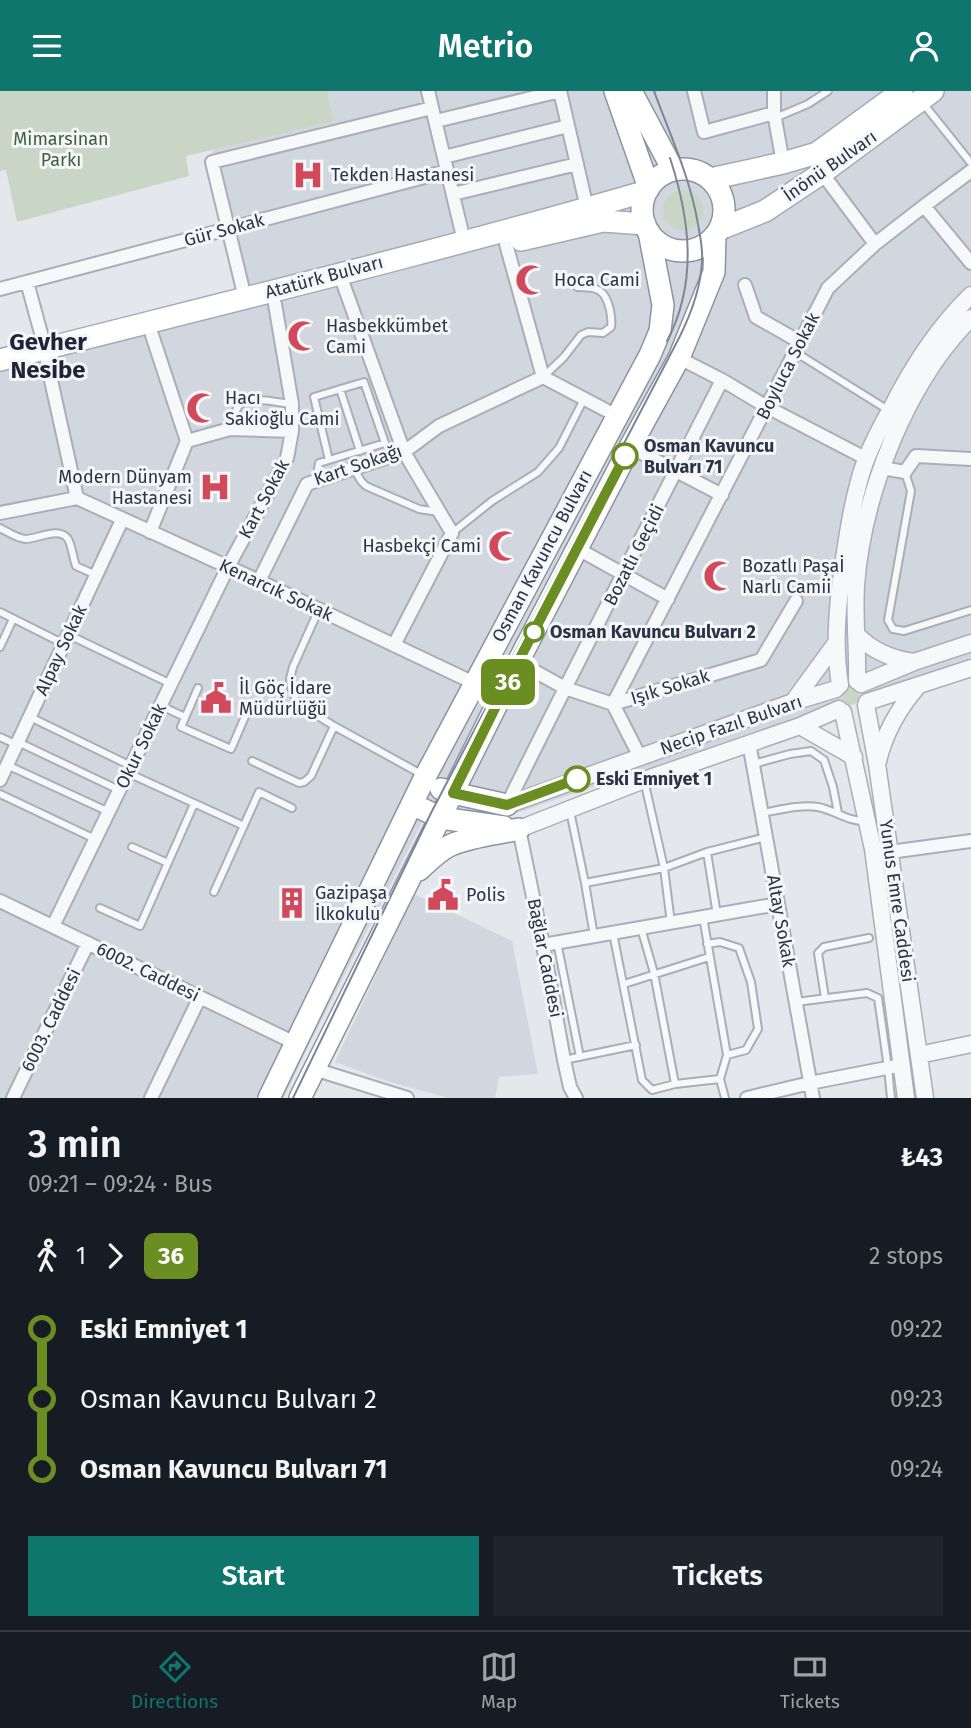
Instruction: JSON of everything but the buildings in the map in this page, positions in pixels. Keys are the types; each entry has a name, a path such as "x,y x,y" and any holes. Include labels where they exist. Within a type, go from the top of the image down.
{"main road":[{"path":"615,91 648,189"},
{"path":"631,91 673,170"},
{"name":"İnönü Bulvarı","path":"710,179 817,153 904,95"},
{"name":"İnönü Bulvarı","path":"717,233 765,211 822,173 904,95"},
{"path":"673,170 699,171 718,188 724,204 723,221 717,233 709,243 694,250 676,251 660,244 647,228 642,207 648,189 658,178 673,170"},
{"name":"Atatürk Bulvarı","path":"0,374 46,355 244,298 587,208 648,189"},
{"name":"Atatürk Bulvarı","path":"0,360 46,355 152,335 603,221 647,228"},
{"name":"Osman Kavuncu Bulvarı","path":"269,1098 424,779 650,355 660,331 663,305 647,228"},
{"name":"Osman Kavuncu Bulvarı","path":"300,1098 518,662 679,358 714,272 717,233"},
{"path":"424,779 453,793 507,805"},
{"path":"412,804 441,818 519,829"},
{"path":"412,876 449,846 519,829"}],"street":[{"path":"428,91 464,241"},
{"path":"244,298 212,162 560,91 587,208"},
{"path":"694,91 704,132 774,116"},
{"path":"774,91 774,116 783,163"},
{"path":"444,157 568,126"},
{"path":"453,194 577,164"},
{"name":"Gür Sokak","path":"0,289 447,171"},
{"name":"Boyluca Sokak","path":"613,704 828,288 875,244 971,171"},
{"path":"822,173 875,244"},
{"path":"923,206 971,263"},
{"path":"506,244 543,377 617,416"},
{"path":"0,513 77,498 27,282"},
{"path":"745,285 756,317 798,347"},
{"path":"344,286 404,452 452,533 394,645"},
{"path":"971,295 931,342 908,377 867,459 856,496 844,562 837,616 838,687 834,699 841,710 858,713 867,703 971,667"},
{"name":"Kart Sokak","path":"228,567 287,458 292,431 292,404 275,303"},
{"path":"867,703 867,692 859,683 855,604 858,563 867,516 896,432 921,384 943,350 971,318"},
{"path":"150,532 187,441 152,335"},
{"path":"679,358 867,459"},
{"name":"Kart Sokağı","path":"259,581 307,484 404,452 439,426 543,377"},
{"name":"Bozatlı Geçidi","path":"507,805 722,380"},
{"path":"187,441 230,429 292,431"},
{"path":"630,447 722,495"},
{"path":"882,468 905,472 916,456 971,459"},
{"name":"Kenarcık Sokak","path":"77,498 474,683"},
{"name":"Alpay Sokak","path":"0,780 122,520"},
{"path":"578,549 668,599"},
{"name":"Okur Sokak","path":"53,926 228,567"},
{"name":"Işık Sokak","path":"518,662 565,688 613,704 761,660 796,601"},
{"path":"856,634 886,656 914,662"},
{"path":"793,702 836,643"},
{"path":"838,687 848,681 859,683 971,643"},
{"path":"877,764 880,750 898,711 918,686"},
{"name":"Necip Fazıl Bulvarı","path":"507,805 838,687"},
{"name":"Yunus Emre Caddesi","path":"867,703 925,1098"},
{"path":"613,704 640,757"},
{"name":"Necip Fazıl Bulvarı","path":"519,829 643,780 841,710"},
{"name":"Yunus Emre Caddesi","path":"841,710 854,757 873,849 895,1066 906,1098"},
{"path":"800,726 854,757"},
{"name":"Altay Sokak","path":"749,743 813,1098"},
{"name":"Bağlar Caddesi","path":"519,829 571,1094"},
{"path":"890,852 971,841"},
{"name":"6002. Caddesi","path":"0,901 295,1043"},
{"path":"543,945 778,904"},
{"name":"6003. Caddesi","path":"13,1098 88,943"},
{"path":"152,1098 200,997"},
{"path":"919,1055 971,1044"},
{"path":"747,1098 895,1066"},
{"path":"314,1069 407,1098"}],"lane":[{"path":"774,116 808,104 828,91"},
{"path":"904,95 971,163"},
{"path":"543,377 564,357 581,335 588,331 603,333 611,327 608,300 603,293 595,288 577,288"},
{"path":"798,347 890,411"},
{"path":"316,481 319,463 386,443 364,382 313,397 329,460"},
{"path":"340,389 360,451"},
{"path":"452,533 492,501 538,472 559,448 584,399"},
{"path":"230,429 238,407 244,401 292,404"},
{"path":"354,468 366,486 419,509 440,512"},
{"path":"905,472 911,491 888,620 893,629 904,631 971,610"},
{"path":"0,528 23,539 57,533 64,535 70,543 76,566 96,575"},
{"path":"319,609 293,667 290,679 296,700 334,726 424,779"},
{"path":"0,613 171,684"},
{"path":"0,647 13,619"},
{"path":"198,688 181,727 231,749 247,712"},
{"path":"160,706 185,717"},
{"path":"30,717 194,804 244,826"},
{"path":"252,761 299,783 304,782 311,776 334,726"},
{"path":"0,737 119,790"},
{"path":"753,764 811,751 824,760 838,813"},
{"path":"7,765 108,812"},
{"path":"643,780 664,868 671,923"},
{"path":"214,892 259,792 292,807"},
{"path":"0,794 95,839"},
{"path":"100,908 140,926 194,804"},
{"path":"762,813 815,807 838,813 852,821 867,821"},
{"path":"569,808 594,936"},
{"path":"585,883 664,868 707,852 766,837"},
{"path":"132,847 168,863"},
{"path":"707,852 718,915"},
{"path":"703,917 727,1055 720,1079 725,1098"},
{"path":"641,928 654,973 675,1084"},
{"path":"613,933 642,1080 653,1090 675,1084 720,1079"},
{"path":"825,999 818,953 824,947 869,938"},
{"path":"557,942 580,1057"},
{"path":"707,944 720,942 739,948 751,982 758,1029 746,1050 727,1055"},
{"path":"624,984 709,957"},
{"path":"796,1002 867,993 878,998 895,1066 891,1098"},
{"path":"564,1061 636,1045"}],"shaded area":[{"path":"327,91 971,91 971,658 496,820 431,805 284,1098 0,1098 0,367 249,304 212,150 334,122"},
{"path":"414,894 512,941 538,1074 499,1077 495,1098 448,1098 387,1081 335,1062"}],"green space":[{"name":"Mimarsinan Parkı","path":"0,91 327,91 334,122 186,156 189,176 17,222 6,170 0,171"},
{"path":"683,190 697,196 703,210 697,224 683,230 669,224 663,210 669,196"},
{"path":"848,689 854,689 859,697 857,703 848,705 843,700 843,694"}],"tram line":[{"path":"293,1098 431,813 679,338 691,310 701,271 700,238 685,173 654,91"},
{"path":"667,341 683,296 688,250 682,204 670,158"}],"bus line":[{"name":"36","path":"577,779 507,805 453,793 625,456"}],"place":[{"name":"Tekden Hastanesi","path":"308,175"},
{"name":"Hoca Cami","path":"531,280"},
{"name":"Hasbekkümbet Cami","path":"303,336"},
{"name":"Hacı Sakioğlu Cami","path":"202,408"},
{"name":"Osman Kavuncu Bulvarı 71","path":"625,456"},
{"name":"Modern Dünyam Hastanesi","path":"215,487"},
{"name":"Hasbekçi Cami","path":"504,546"},
{"name":"Bozatlı Paşaİ Narlı Camii","path":"719,576"},
{"name":"Osman Kavuncu Bulvarı 2","path":"534,632"},
{"name":"İl Göç İdare Müdürlüğü","path":"216,698"},
{"name":"Eski Emniyet 1","path":"577,779"},
{"name":"Polis","path":"443,895"},
{"name":"Gazipaşa İlkokulu","path":"292,903"}],"district":[{"name":"Gevher Nesibe","path":"48,356"}]}
